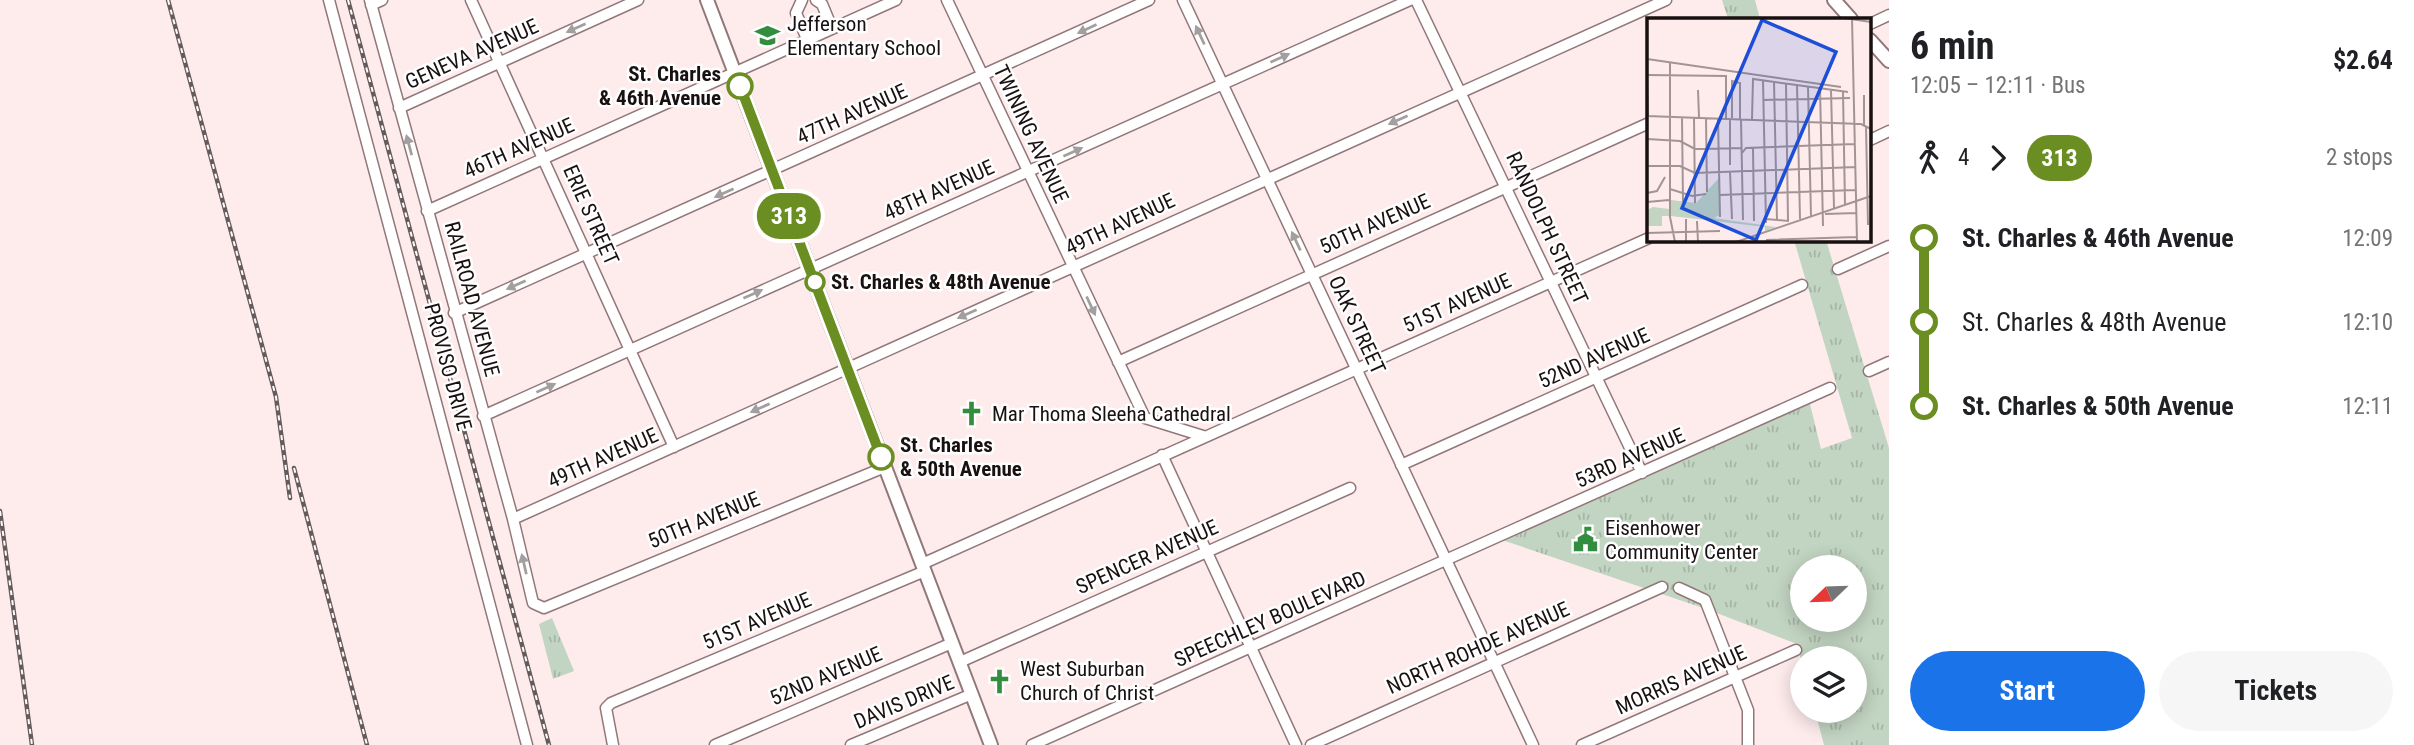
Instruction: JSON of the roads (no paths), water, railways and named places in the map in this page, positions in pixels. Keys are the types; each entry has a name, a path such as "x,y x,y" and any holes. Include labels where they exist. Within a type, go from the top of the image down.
{"main road":[{"path":"707,0 991,745"},
{"path":"1834,0 1850,18"},
{"path":"1871,41 1889,61"}],"street":[{"name":"PROVISO DRIVE","path":"329,0 527,745"},
{"path":"371,2 382,0"},
{"name":"ERIE STREET","path":"471,0 674,447"},
{"name":"GENEVA AVENUE","path":"400,108 638,0"},
{"path":"802,0 796,13 807,39"},
{"path":"816,0 822,4 832,28"},
{"name":"46TH AVENUE","path":"427,211 896,0"},
{"name":"TWINING AVENUE","path":"947,0 1145,418 1203,436"},
{"name":"47TH AVENUE","path":"454,313 1149,0"},
{"name":"OAK STREET","path":"1183,0 1533,745"},
{"name":"48TH AVENUE","path":"483,415 1410,0"},
{"name":"RANDOLPH STREET","path":"1416,0 1642,473"},
{"name":"49TH AVENUE","path":"513,519 1666,0"},
{"name":"RAILROAD AVENUE","path":"371,2 454,313 513,519 533,603 538,607"},
{"path":"1871,24 1889,15"},
{"name":"50TH AVENUE","path":"1118,362 1647,124"},
{"path":"1871,140 1889,131"},
{"name":"51ST AVENUE","path":"613,745 606,708 923,567 1203,436 1647,239"},
{"path":"1838,269 1889,246"},
{"name":"52ND AVENUE","path":"1401,465 1802,285"},
{"path":"1868,371 1889,362"},
{"name":"53RD AVENUE","path":"1446,562 1830,388"},
{"path":"1162,455 1296,745"},
{"name":"50TH AVENUE","path":"538,607 544,608 885,467"},
{"name":"SPENCER AVENUE","path":"960,662 1350,488"},
{"name":"SPEECHLEY BOULEVARD","path":"1032,745 1446,562"},
{"name":"NORTH ROHDE AVENUE","path":"1311,745 1662,587"},
{"path":"1679,589 1704,600 1748,710 1748,745"},
{"name":"52ND AVENUE","path":"715,745 952,643"},
{"name":"MORRIS AVENUE","path":"1582,745 1790,653"},
{"name":"DAVIS DRIVE","path":"851,745 972,694"}],"railway":[{"path":"168,0 276,397 290,498"},
{"path":"348,0 549,745"},
{"path":"294,468 367,745"},
{"path":"0,511 32,745"}],"place":[{"name":"Jefferson Elementary School","path":"767,36"},
{"name":"St. Charles & 46th Avenue","path":"740,86"},
{"name":"St. Charles & 48th Avenue","path":"815,282"},
{"name":"Mar Thoma Sleeha Cathedral","path":"972,414"},
{"name":"St. Charles & 50th Avenue","path":"881,457"},
{"name":"Eisenhower Community Center","path":"1585,540"},
{"name":"West Suburban Church of Christ","path":"1000,681"}]}
